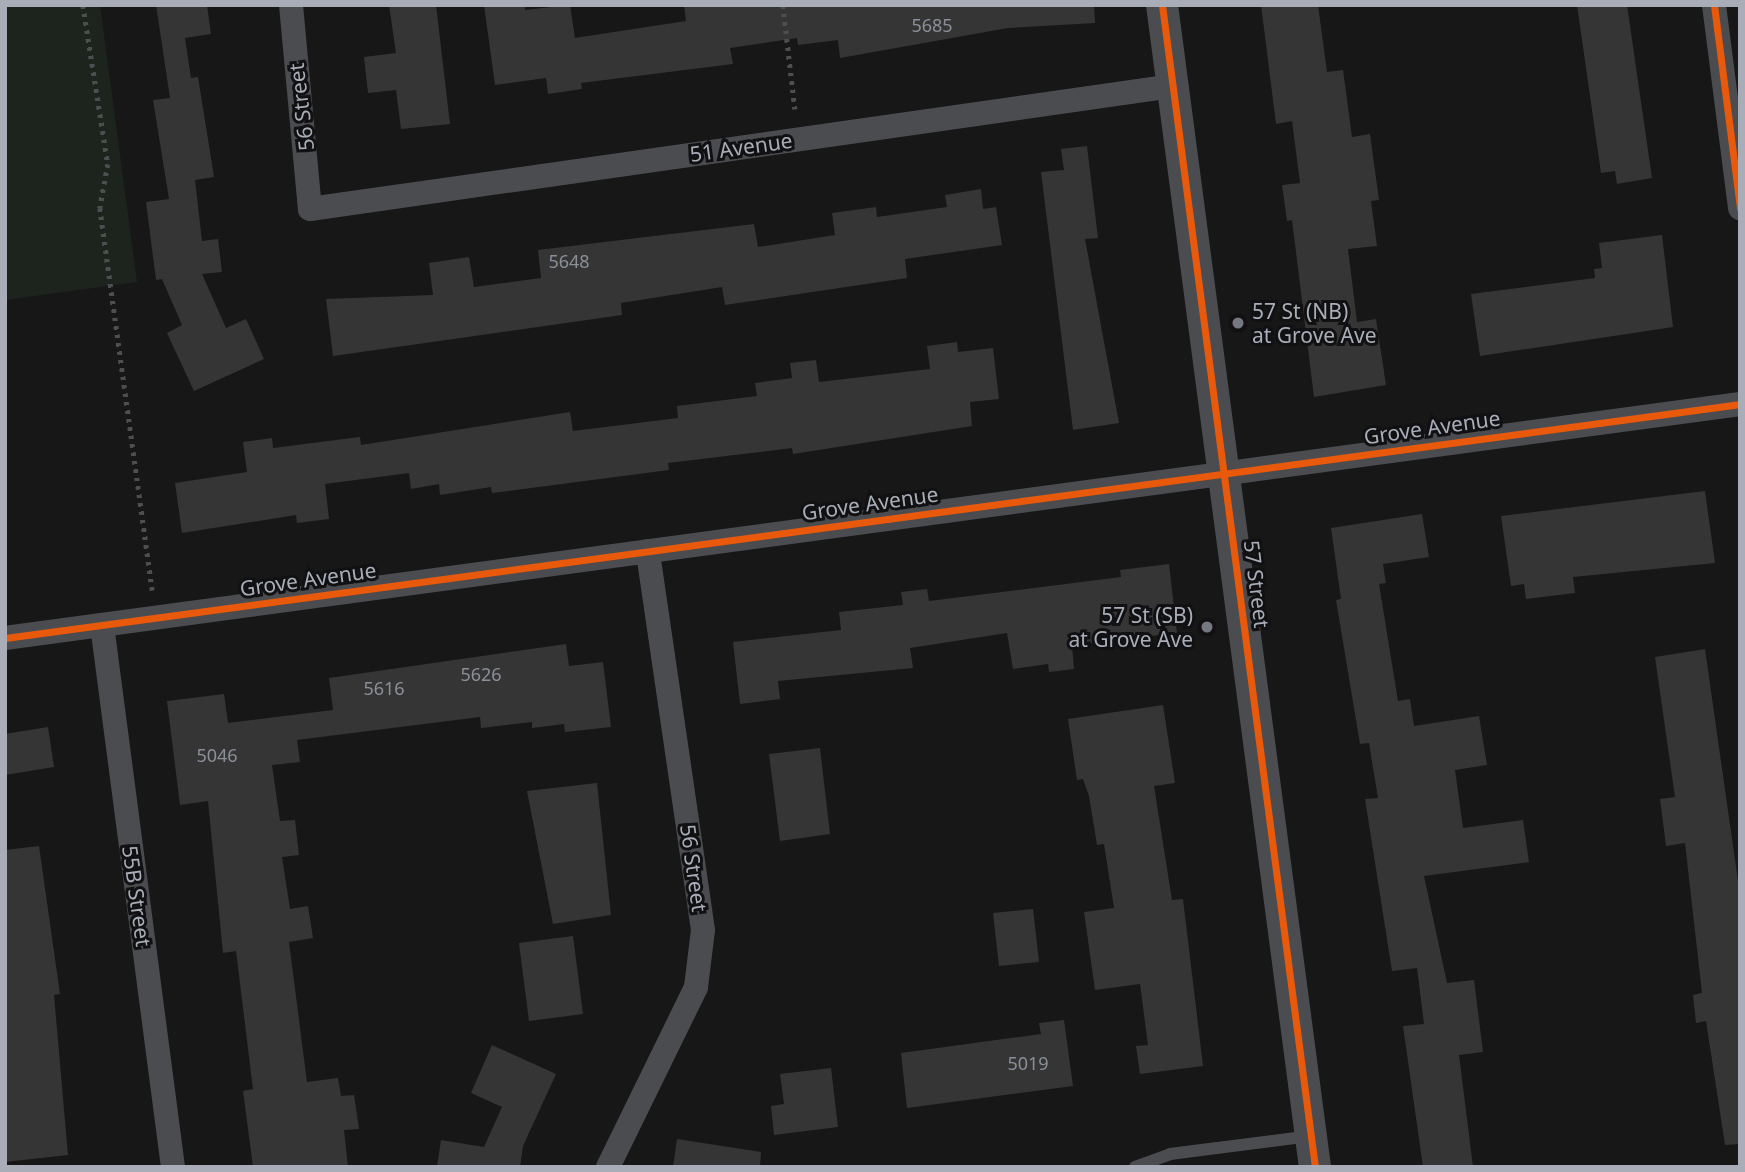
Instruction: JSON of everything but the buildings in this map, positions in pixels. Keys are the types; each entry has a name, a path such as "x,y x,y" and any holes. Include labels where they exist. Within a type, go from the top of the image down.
{"street":[{"name":"56 Street","path":"291,5 310,209"},
{"name":"57 Street","path":"1162,5 1315,1167"},
{"path":"1714,5 1740,208"},
{"name":"51 Avenue","path":"310,209 1173,86"},
{"name":"Grove Avenue","path":"5,638 1740,404"},
{"name":"56 Street","path":"608,1167 696,987 702,930 648,551"},
{"name":"55B Street","path":"102,625 173,1167"}],"lane":[{"path":"1135,1167 1170,1154 1311,1136"}],"path":[{"path":"83,5 108,164 100,208 156,618"},
{"path":"783,5 795,109"}],"shaded area":[{"path":"5,5 100,5 137,282 5,300"}],"cycle path":[{"path":"1162,5 1315,1167"},
{"path":"1714,5 1740,208"},
{"path":"5,638 1740,404"}],"place":[{"name":"57 St (NB) at Grove Ave","path":"1238,323"},
{"name":"57 St (SB) at Grove Ave","path":"1207,627"}]}
